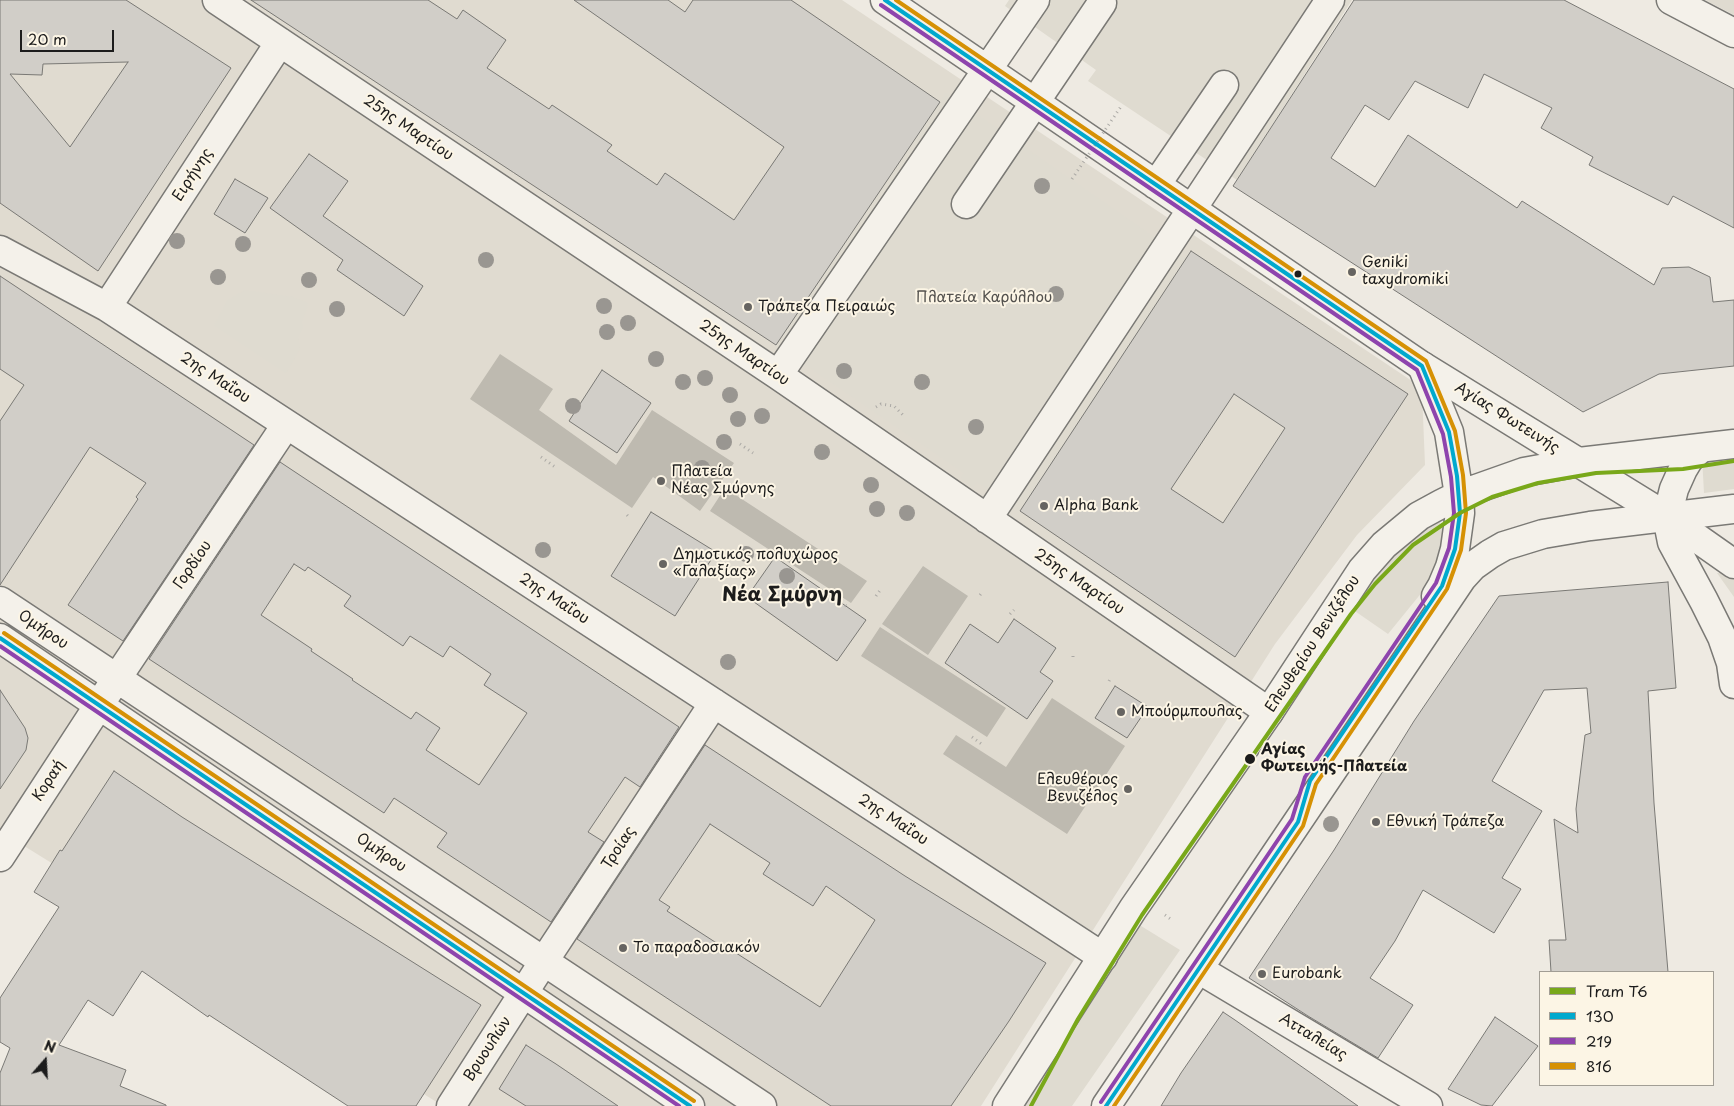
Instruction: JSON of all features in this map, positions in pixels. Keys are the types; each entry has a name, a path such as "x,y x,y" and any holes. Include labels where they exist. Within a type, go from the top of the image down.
{"street":[{"name":"25ης Μαρτίου","path":"217,0 778,375 1269,712"},
{"name":"Αγίας Φωτεινής","path":"885,0 1422,366 1667,517 1734,564"},
{"path":"778,375 1035,0"},
{"path":"987,519 1330,0"},
{"path":"1670,0 1734,33"},
{"path":"966,204 1102,3"},
{"name":"Ειρήνης","path":"107,307 280,42"},
{"path":"1156,185 1224,85"},
{"name":"2ης Μαΐου","path":"0,250 107,307 1103,957"},
{"path":"1298,822 1310,781 1442,586 1450,567 1457,540 1460,513 1459,496 1450,432 1422,366"},
{"name":"Γορδίου","path":"99,705 286,425"},
{"name":"Ελευθερίου Βενιζέλου","path":"1007,1106 1134,909 1269,712 1362,570 1384,545 1419,516 1459,496 1524,472 1579,462 1734,444"},
{"path":"1700,449 1689,459 1683,470 1674,489 1667,517 1672,542 1722,637 1731,664 1734,684"},
{"path":"1106,1106 1457,586 1473,566 1504,546 1543,534 1590,526 1734,509"},
{"name":"Ομήρου","path":"0,601 762,1106"},
{"name":"Ομήρου","path":"0,638 690,1106"},
{"name":"Τροίας","path":"524,993 714,703"},
{"name":"Κοραή","path":"0,857 99,705"},
{"name":"Ατταλείας","path":"1199,968 1428,1106"},
{"name":"Βρυουλών","path":"452,1106 524,993"}],"path":[{"path":"1072,179 1122,105"},
{"path":"871,410 881,404 887,404 894,406 903,415"},
{"path":"740,444 753,452"},
{"path":"540,456 555,466"},
{"path":"876,596 881,588"},
{"path":"837,600 849,608"},
{"path":"1010,614 1014,610"},
{"path":"972,737 983,745"}],"shaded area":[{"path":"0,0 842,0 1415,383 1422,392 1425,465 1357,535 1275,644 981,1106 443,1106 0,831"},
{"path":"500,354 553,389 539,410 616,465 652,410 734,463 700,511 653,477 632,508 470,399"},
{"path":"725,488 867,581 851,603 710,511"},
{"path":"923,566 968,596 928,655 882,624"},
{"path":"880,627 1006,708 987,737 861,656"},
{"path":"1052,698 1125,746 1067,834 943,754 956,735 1006,767"}],"green space":[{"path":"1009,0 1352,0 1237,180 1088,81 1096,70 1005,6"},
{"path":"1705,0 1734,0 1734,15"},
{"name":"Πλατεία Καρύλλου","path":"946,93 1186,259 1020,511 977,482 973,487 961,478 964,473 776,345"},
{"path":"245,290 293,297 305,301 308,305 302,322 304,326 298,338 300,349 286,373 214,325 228,300"},
{"path":"1734,451 1734,489 1704,493 1702,457"},
{"path":"1433,519 1439,521 1445,532 1436,575 1388,634 1349,607 1371,577 1401,545"},
{"path":"1717,573 1723,573 1734,580 1734,597"},
{"path":"1133,921 1180,950 1072,1106 1019,1106"}],"building":[{"path":"0,0 126,0 231,68 98,271 0,203","holes":["128,62 70,147 10,74 42,75 43,64"]},
{"path":"251,0 428,0 457,19 463,10 506,40 487,68 549,109 552,105 612,145 607,151 657,185 665,173 734,220 784,147 574,0 668,0 685,12 693,0 791,0 940,102 776,345"},
{"path":"1354,0 1564,0 1734,89 1734,228 1673,196 1668,205 1589,165 1593,157 1541,128 1552,108 1484,74 1468,108 1415,81 1389,120 1365,105 1331,158 1375,187 1408,135 1517,208 1522,201 1654,285 1662,268 1689,267 1710,277 1713,302 1734,300 1734,366 1659,374 1583,412 1233,186"},
{"path":"309,154 348,181 323,216 423,286 404,316 337,270 343,260 270,208"},
{"path":"235,179 268,198 245,233 214,214"},
{"path":"1191,251 1408,394 1235,657 1020,511","holes":["1234,394 1285,428 1223,523 1171,489"]},
{"path":"0,276 254,445 123,641 68,605 138,499 136,497 146,483 90,447 0,585 0,421 24,385 0,369"},
{"path":"602,370 651,403 617,453 569,421"},
{"path":"280,462 679,727 640,787 625,777 588,832 604,842 551,922 437,847 447,833 394,798 384,813 149,659","holes":["294,564 305,571 308,567 351,596 344,606 403,646 410,636 443,657 450,646 491,674 484,685 527,713 479,785 426,750 440,728 416,712 411,719 352,680 311,651 312,649 261,615"]},
{"name":"Δημοτικός πολυχώρος «Γαλαξίας»","path":"651,512 716,552 675,616 611,576"},
{"path":"775,557 866,620 837,661 747,597"},
{"path":"1668,582 1676,688 1648,691 1654,803 1668,971 1551,971 1549,940 1566,940 1554,819 1578,833 1576,809 1585,735 1591,733 1587,688 1544,690 1492,781 1542,811 1502,878 1521,889 1494,933 1423,890 1395,941 1370,978 1413,1005 1378,1058 1249,978 1334,850 1414,721 1499,596"},
{"path":"1014,619 1056,648 1040,672 1053,681 1027,719 945,663 970,624 998,643"},
{"name":"Μπούρμπουλας","path":"1115,686 1148,707 1127,738 1095,718"},
{"path":"0,690 25,728 28,738 26,750 0,789"},
{"path":"705,745 905,876 1046,963 951,1106 831,1106 577,939","holes":["710,824 770,863 763,874 813,906 826,886 875,920 820,1007 667,911 670,907 659,900"]},
{"path":"114,771 182,817 481,1005 416,1106 348,1106 209,1015 208,1017 142,971 113,1016 88,1000 59,1045 126,1070 120,1086 166,1106 0,1106 0,1073 10,1048 0,1042 0,998 59,907 34,892"},
{"path":"1223,1012 1358,1106 1161,1106"},
{"path":"1495,1017 1538,1046 1492,1106 1481,1105 1448,1089"},
{"path":"526,1045 618,1106 526,1106 499,1089"}],"tram line":[{"name":"Τ6","path":"1031,1106 1078,1019 1142,915 1351,614 1375,584 1413,545 1460,513 1492,497 1538,483 1596,473 1683,469 1734,461"}],"transit line":[{"name":"130","path":"885,0 1422,366 1449,432 1457,476 1460,513 1455,549 1442,586 1310,781 1298,822 1106,1106"},
{"name":"816","path":"896,0 1426,361 1455,431 1463,475 1466,513 1461,550 1447,589 1316,784 1303,826 1114,1106"},
{"name":"219","path":"881,5 1417,370 1443,434 1451,477 1454,513 1449,548 1436,583 1305,777 1292,819 1101,1102"},
{"name":"816","path":"4,633 694,1101"},
{"name":"130","path":"0,638 690,1106"},
{"name":"219","path":"0,646 679,1106"}],"place":[{"name":"Geniki taxydromiki","path":"1352,272"},
{"name":"Τράπεζα Πειραιώς","path":"748,307"},
{"name":"Πλατεία Νέας Σμύρνης","path":"661,481"},
{"name":"Alpha Bank","path":"1044,506"},
{"name":"Δημοτικός πολυχώρος «Γαλαξίας»","path":"663,564"},
{"name":"Μπούρμπουλας","path":"1121,712"},
{"name":"Αγίας Φωτεινής-Πλατεία","path":"1250,759"},
{"name":"Ελευθέριος Βενιζέλος","path":"1128,789"},
{"name":"Εθνική Τράπεζα","path":"1376,822"},
{"name":"Το παραδοσιακόν","path":"623,948"},
{"name":"Eurobank","path":"1262,974"}],"district":[{"name":"Νέα Σμύρνη","path":"782,595"}]}
